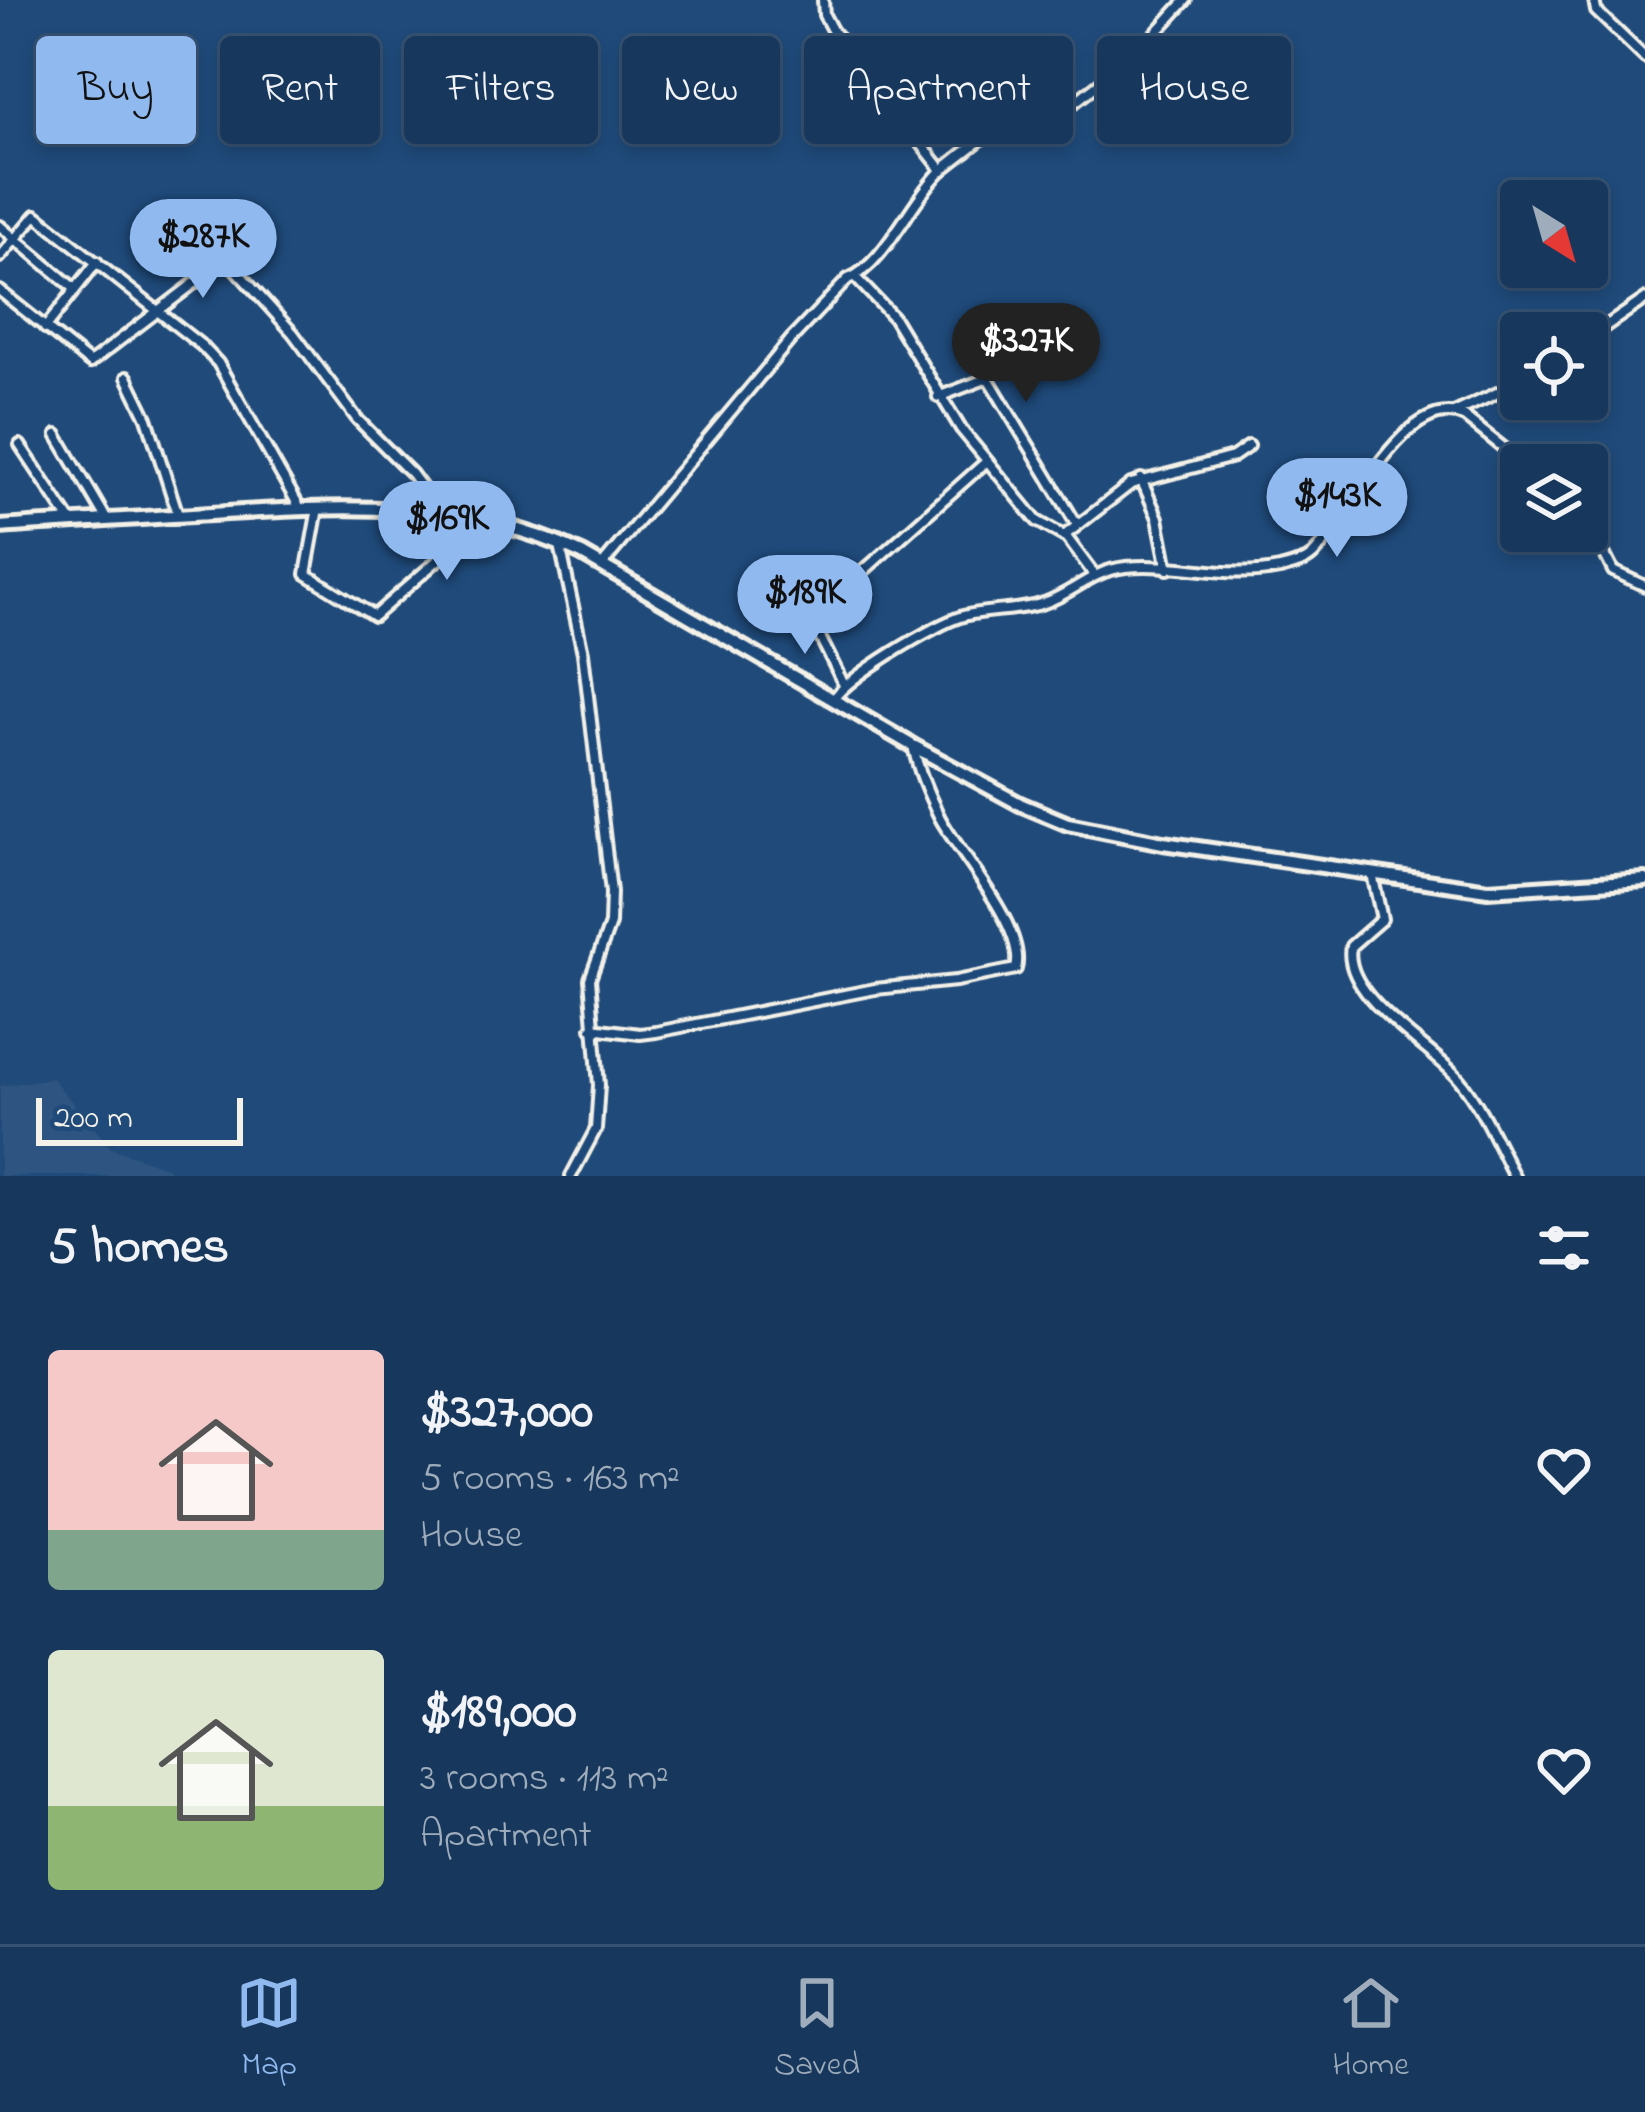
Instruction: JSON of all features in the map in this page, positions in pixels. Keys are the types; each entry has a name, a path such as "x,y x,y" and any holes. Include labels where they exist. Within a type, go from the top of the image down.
{"main road":[{"path":"0,527 318,507 440,512 514,526 602,565 914,746 1034,810 1083,829 1488,890 1645,880"}],"street":[{"path":"823,0 832,30 942,170"},
{"path":"602,565 792,338 882,249 942,170 994,127 1015,118 1055,114 1071,105 1137,54 1186,0"},
{"path":"1594,0 1600,16 1645,58"},
{"path":"0,257 36,214 157,311 218,363 300,508"},
{"path":"0,226 76,289"},
{"path":"0,291 90,363 226,259 293,333 357,419 412,473 440,512"},
{"path":"46,328 97,262"},
{"path":"855,277 893,317 938,397 987,461 1037,521 1064,536 1093,573"},
{"path":"1608,325 1645,299"},
{"path":"127,377 147,418 178,515"},
{"path":"938,397 987,377 1077,525"},
{"path":"834,699 844,685 954,620 1047,602 1093,573 1132,567 1250,574 1306,560 1363,490 1396,439 1500,391"},
{"path":"1454,412 1500,445"},
{"path":"57,435 107,520"},
{"path":"20,445 71,522"},
{"path":"1064,536 1120,490 1141,479 1218,462 1249,446"},
{"path":"844,685 816,629 814,615 987,461"},
{"path":"1141,479 1158,518 1168,569"},
{"path":"318,507 306,574 374,616 456,544 467,516"},
{"path":"560,543 584,653 610,878 610,923 590,979 599,1084 596,1129 571,1176"},
{"path":"1604,552 1613,571 1645,586"},
{"path":"592,1028 656,1032 896,985 1015,970 1019,963 1010,935 941,820 914,746"},
{"path":"1372,874 1382,919 1351,946 1352,966 1400,1029 1460,1080 1514,1176"}],"shaded area":[{"path":"52,1078 111,1148 166,1167 175,1176 0,1176 0,1086"}]}
